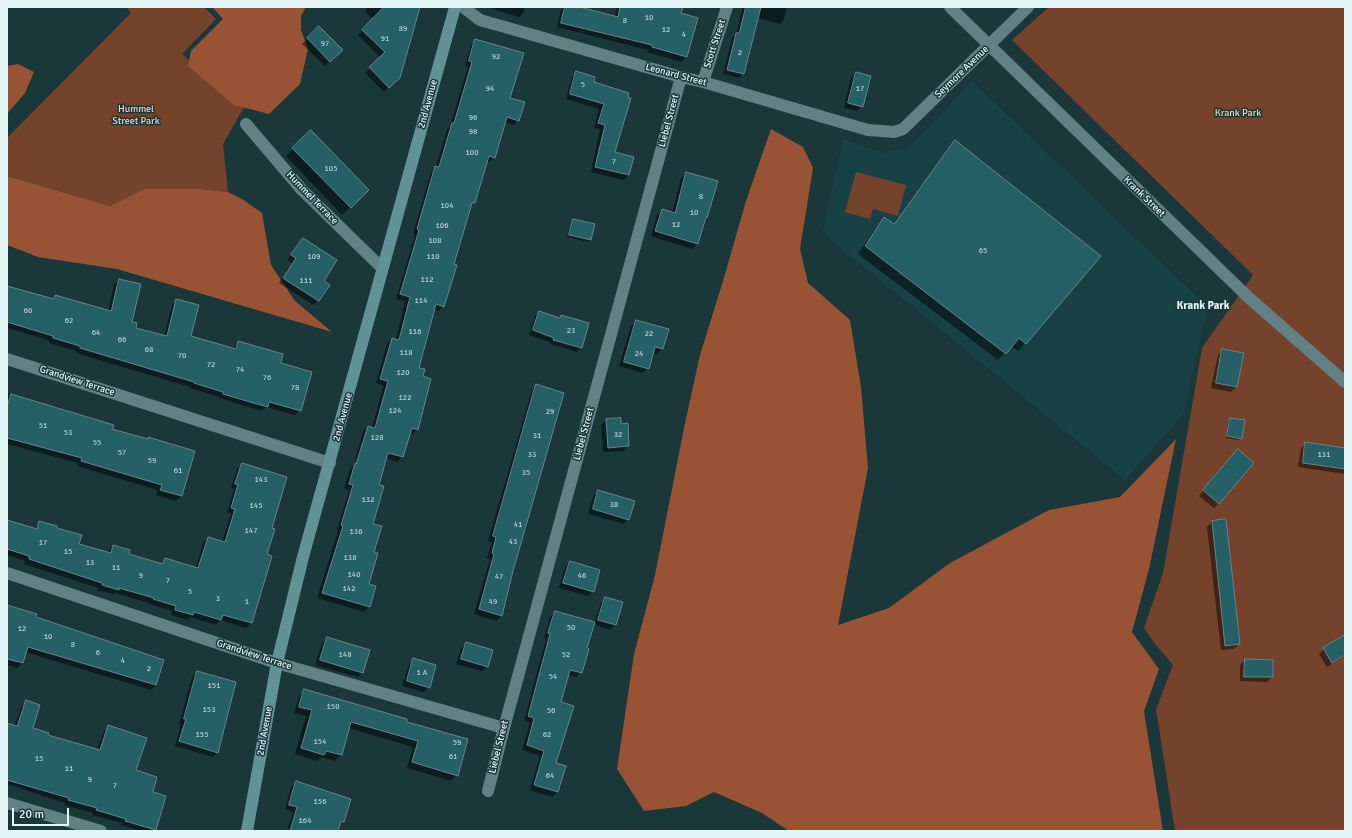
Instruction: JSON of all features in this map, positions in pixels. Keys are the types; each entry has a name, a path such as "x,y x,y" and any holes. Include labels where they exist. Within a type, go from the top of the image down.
{"street":[{"name":"2nd Avenue","path":"247,831 278,663 303,557 455,7"},
{"name":"Leonard Street","path":"463,7 480,20 868,130 894,132"},
{"name":"Scott Street","path":"703,82 727,7"},
{"name":"Krank Street","path":"950,7 1248,298 1345,382"},
{"name":"Seymore Avenue","path":"894,132 903,129 1028,7"},
{"name":"Liebel Street","path":"488,791 681,77"},
{"name":"Hummel Terrace","path":"246,124 302,190 382,268"},
{"name":"Grandview Terrace","path":"7,359 330,463"},
{"name":"Grandview Terrace","path":"7,573 278,663 504,728"},
{"path":"7,803 101,831"}],"shaded area":[{"path":"212,7 306,7 301,16 301,30 308,49 300,84 269,114 234,105 188,66 191,51 223,19"},
{"path":"18,64 34,72 25,93 7,114 7,66"},
{"path":"972,81 1208,307 1183,415 1125,480 822,233 843,139 886,153 910,146"},
{"path":"771,129 803,147 813,168 800,249 808,283 850,320 861,387 868,468 838,625 889,608 950,563 1049,510 1120,497 1176,439 1149,569 1132,632 1159,669 1144,711 1163,831 789,831 762,813 714,792 686,806 644,811 617,769 634,654 655,575 700,355 746,201"},
{"path":"7,176 110,206 144,189 201,189 228,192 242,199 262,213 271,265 295,301 332,332 117,269 38,257 7,245"}],"green space":[{"name":"Hummel Street Park","path":"126,7 204,7 216,19 182,54 244,107 223,144 228,192 201,189 144,189 110,206 7,176 7,138 131,13"},
{"name":"Krank Park","path":"1049,7 1345,7 1345,831 1175,831 1156,709 1173,665 1155,644 1144,628 1163,573 1202,348 1253,275 1012,40"},
{"path":"856,172 906,185 898,216 873,209 870,219 845,212"}],"building":[{"path":"384,7 420,7 400,78 389,88 369,67 385,52 362,30"},
{"path":"565,7 580,7 618,17 620,7 683,7 681,13 698,18 687,57 652,47 652,45 561,23"},
{"path":"746,7 761,7 744,74 727,70 736,33 739,33"},
{"path":"319,26 343,50 330,62 307,38"},
{"path":"475,39 524,53 510,98 525,102 519,121 507,117 495,158 489,156 475,203 472,203 454,264 457,265 444,307 436,304 419,368 425,369 423,376 431,379 418,430 412,428 403,457 388,453 379,485 384,486 373,524 382,526 374,552 378,553 369,584 376,586 370,607 322,593 343,526 341,525 353,485 349,484 355,463 356,464 368,426 375,428 388,381 380,379 392,338 399,340 410,297 400,294 419,230 417,229 435,166 439,167 472,62 469,61"},
{"path":"576,71 595,77 594,82 629,93 628,97 631,98 615,152 634,157 629,175 595,167 605,125 598,123 604,104 570,94"},
{"path":"856,72 871,76 863,107 848,103"},
{"path":"311,130 369,190 351,208 292,148"},
{"path":"955,140 1101,256 1026,344 1019,338 1006,354 865,246 884,217 894,224"},
{"path":"686,172 718,181 698,244 655,231 662,209 675,213"},
{"path":"573,219 595,224 591,240 569,235"},
{"path":"303,238 337,260 324,281 330,285 319,301 283,278 296,258 291,255"},
{"path":"119,279 141,284 132,322 137,323 136,328 167,336 176,299 199,305 191,336 236,349 238,341 283,354 281,363 312,372 301,411 269,402 268,407 223,394 223,392 194,382 80,348 80,346 53,338 53,336 7,322 7,286 54,299 55,295 111,311"},
{"path":"539,311 560,318 561,315 589,323 582,348 553,340 554,338 533,330"},
{"path":"636,320 669,329 663,349 655,347 649,369 624,362"},
{"path":"1222,349 1244,353 1237,387 1216,383"},
{"path":"536,384 564,393 513,571 502,616 479,609 494,554 492,553 496,537 493,536"},
{"path":"11,394 114,425 112,429 148,439 148,437 195,451 182,496 160,490 162,485 81,461 82,458 7,438 7,408"},
{"path":"621,418 621,424 628,423 629,446 608,448 606,419"},
{"path":"1230,418 1245,420 1242,439 1227,436"},
{"path":"1305,442 1345,448 1345,469 1303,463"},
{"path":"1238,449 1254,463 1219,504 1203,490"},
{"path":"242,463 287,477 272,528 275,529 267,554 272,556 252,623 223,615 221,620 194,612 193,615 175,610 176,606 153,599 154,598 119,588 119,590 102,585 102,583 29,559 29,556 7,549 7,520 37,529 39,521 82,535 79,544 111,553 113,545 130,550 129,554 163,564 165,558 198,568 208,537 225,542 235,509 231,508 238,484 235,484"},
{"path":"598,490 635,501 629,520 593,509"},
{"path":"1226,519 1240,644 1225,646 1212,521"},
{"path":"570,561 600,570 594,592 563,583"},
{"path":"605,597 623,602 616,625 598,620"},
{"path":"7,605 37,614 36,617 164,660 156,685 28,647 23,663 7,659"},
{"path":"555,611 595,622 587,648 589,649 582,673 570,670 561,702 574,706 556,763 566,766 558,792 534,785 544,751 527,745 534,718 528,716 550,634 548,633"},
{"path":"1345,635 1345,655 1332,663 1323,648"},
{"path":"327,637 370,650 363,673 320,660"},
{"path":"466,642 493,650 488,667 461,659"},
{"path":"413,658 436,665 430,688 407,681"},
{"path":"1245,659 1273,660 1273,677 1244,677"},
{"path":"197,671 236,682 218,753 179,741 186,719 184,719"},
{"path":"304,689 407,719 407,722 468,739 458,776 412,762 418,741 351,722 342,755 326,751 324,755 301,748 312,710 299,707"},
{"path":"26,700 40,705 33,728 49,733 48,735 100,750 108,725 147,738 136,770 157,777 153,792 166,796 156,830 125,821 126,819 96,810 97,808 68,800 69,798 7,780 7,723 17,726"},
{"path":"296,781 351,799 344,822 341,821 338,831 290,831 297,807 289,805"}],"district":[{"name":"Krank Park","path":"1203,306"}]}
